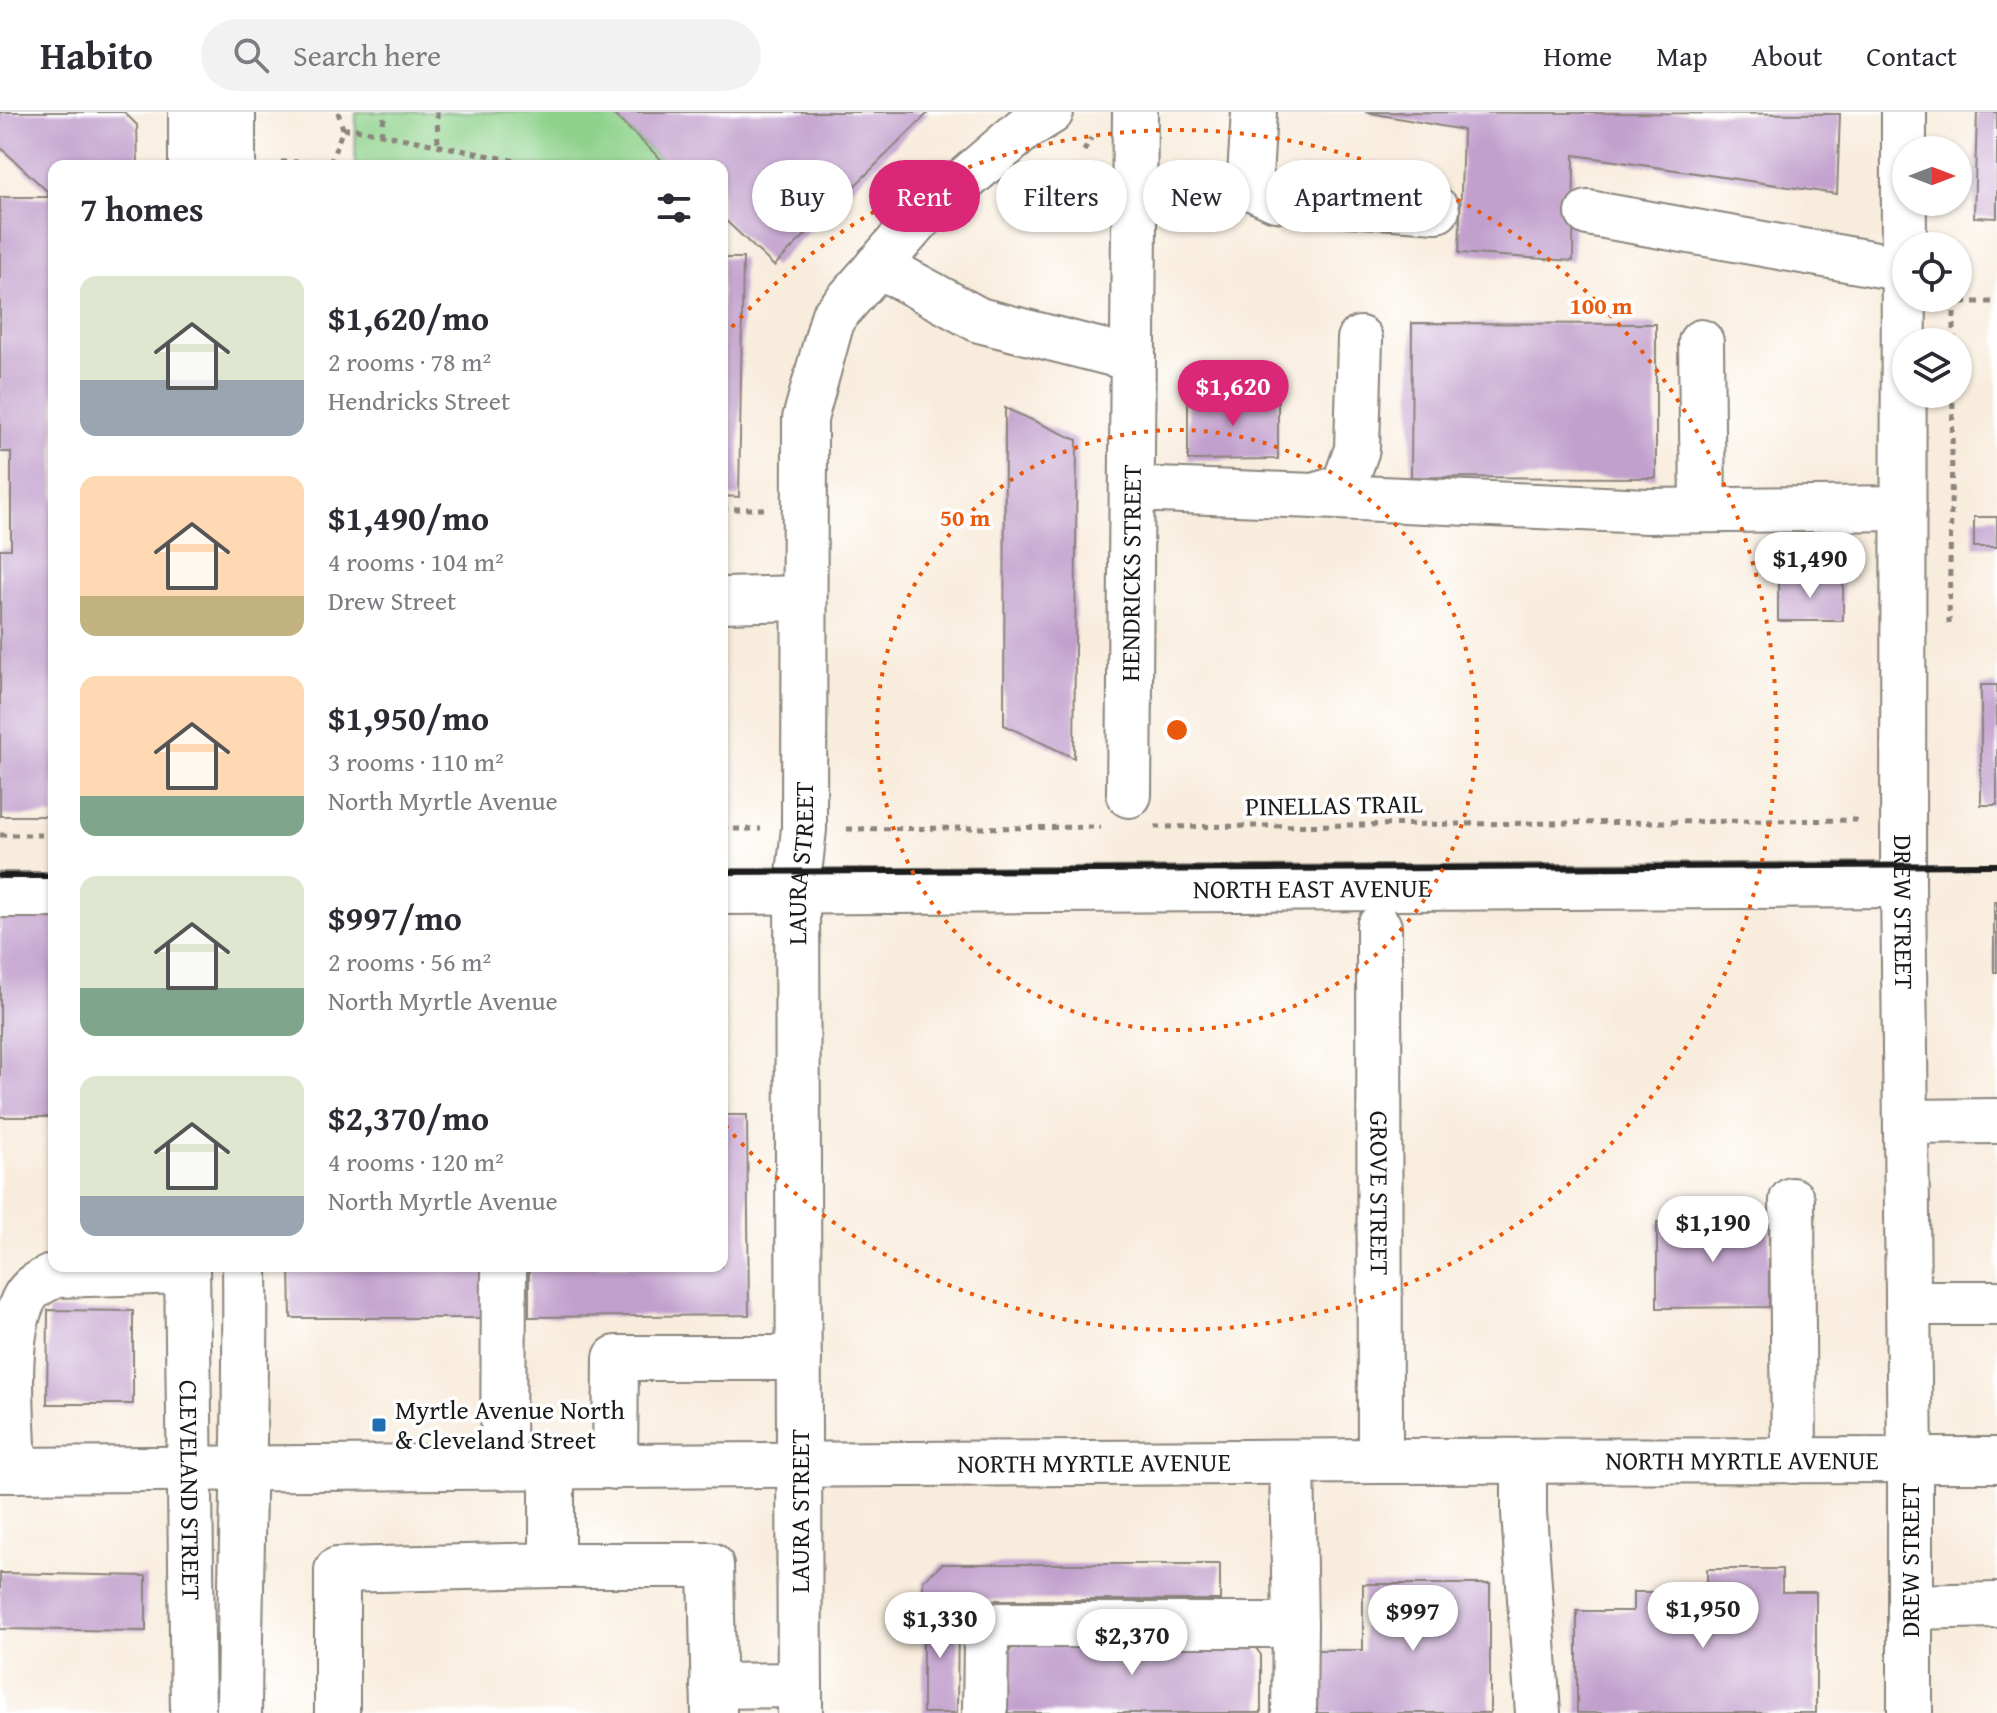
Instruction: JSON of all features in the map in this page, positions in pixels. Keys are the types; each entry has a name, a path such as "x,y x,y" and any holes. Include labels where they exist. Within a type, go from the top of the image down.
{"street":[{"path":"191,112 191,160"},
{"path":"233,112 233,160"},
{"name":"LAURA STREET","path":"800,1699 797,892 804,829 805,419 833,317 918,220 1025,128 1051,112"},
{"name":"HENDRICKS STREET","path":"1127,816 1135,112"},
{"path":"1254,112 1250,176 1258,191 1266,195"},
{"name":"DREW STREET","path":"1904,112 1904,232"},
{"path":"1588,213 1892,267"},
{"path":"878,265 979,320 1133,359"},
{"name":"DREW STREET","path":"1904,312 1903,885 1910,1713"},
{"path":"1315,496 1344,486 1357,449 1360,339"},
{"path":"1701,342 1703,510"},
{"path":"1132,489 1647,511 1904,508"},
{"path":"728,600 804,598"},
{"name":"NORTH EAST AVENUE","path":"728,892 1903,885"},
{"path":"0,895 48,895"},
{"name":"GROVE STREET","path":"1379,927 1380,1461"},
{"path":"1906,1122 1997,1121"},
{"path":"1792,1200 1794,1461"},
{"path":"7,1470 15,1325 23,1299 37,1283 56,1275 112,1272"},
{"name":"CLEVELAND STREET","path":"187,1272 193,1713"},
{"path":"239,1713 245,1272"},
{"path":"503,1467 504,1272"},
{"path":"1908,1303 1997,1303"},
{"path":"615,1467 616,1358 799,1358"},
{"name":"NORTH MYRTLE AVENUE","path":"7,1470 1997,1460"},
{"path":"1292,1462 1282,1632 1294,1713"},
{"path":"1524,1462 1524,1513 1538,1713"},
{"path":"552,1467 552,1565"},
{"path":"337,1713 337,1570 711,1565 714,1700 800,1699"},
{"path":"1910,1607 1997,1605"},
{"path":"985,1713 986,1644 999,1625 1282,1632"}],"path":[{"path":"331,160 343,129 338,112"},
{"path":"381,135 385,112"},
{"path":"437,112 438,146"},
{"path":"343,129 504,160"},
{"path":"1954,328 1954,302 1997,302"},
{"path":"728,509 767,509"},
{"name":"PINELLAS TRAIL","path":"728,829 804,829 1127,816 1903,819"},
{"path":"0,835 48,835"}],"green space":[{"path":"356,112 593,112 599,118 604,112 611,112 662,160 355,160"}],"building":[{"path":"0,112 124,112 137,125 138,160 48,160 48,192 0,147"},
{"path":"611,112 929,112 881,160 869,160 869,172 853,188 853,160 752,160 752,232 808,232 774,266 728,223 728,160 662,160"},
{"path":"1365,112 1840,114 1837,194 1574,155 1573,261 1459,253 1463,130"},
{"path":"1977,112 1997,112 1997,218 1974,217"},
{"path":"0,197 48,197 48,816 0,816 0,549 11,549 11,452 0,452"},
{"path":"728,258 743,258 739,497 728,496"},
{"path":"1412,323 1656,324 1656,478 1411,477"},
{"path":"1278,395 1278,459 1188,460 1188,396"},
{"path":"1005,408 1077,440 1074,758 1004,725"},
{"path":"1974,517 1997,517 1997,547 1974,547"},
{"path":"1778,579 1843,579 1843,621 1778,621"},
{"path":"1981,685 1997,685 1997,805 1981,805"},
{"path":"1994,902 1997,902 1997,972 1994,972"},
{"path":"0,908 48,908 48,1117 0,1117"},
{"path":"728,1115 747,1115 749,1315 529,1317 529,1272 728,1272"},
{"path":"1769,1221 1769,1307 1657,1308 1657,1222"},
{"path":"290,1272 485,1272 485,1318 291,1318"},
{"path":"48,1310 133,1311 133,1404 47,1404"},
{"path":"942,1564 1220,1564 1220,1600 923,1600 923,1581"},
{"path":"1707,1569 1782,1569 1782,1592 1816,1592 1816,1713 1577,1713 1577,1611 1633,1611 1633,1592 1707,1592"},
{"path":"0,1573 146,1576 146,1631 0,1629"},
{"path":"1363,1584 1490,1584 1490,1713 1317,1713 1317,1650 1363,1650"},
{"path":"923,1608 958,1608 957,1713 923,1713"},
{"path":"1021,1639 1250,1640 1261,1655 1261,1713 1002,1713 1002,1659"}],"railway":[{"path":"728,872 1997,865"},
{"path":"0,876 48,876"}],"place":[{"name":"Myrtle Avenue North & Cleveland Street","path":"379,1425"}]}
